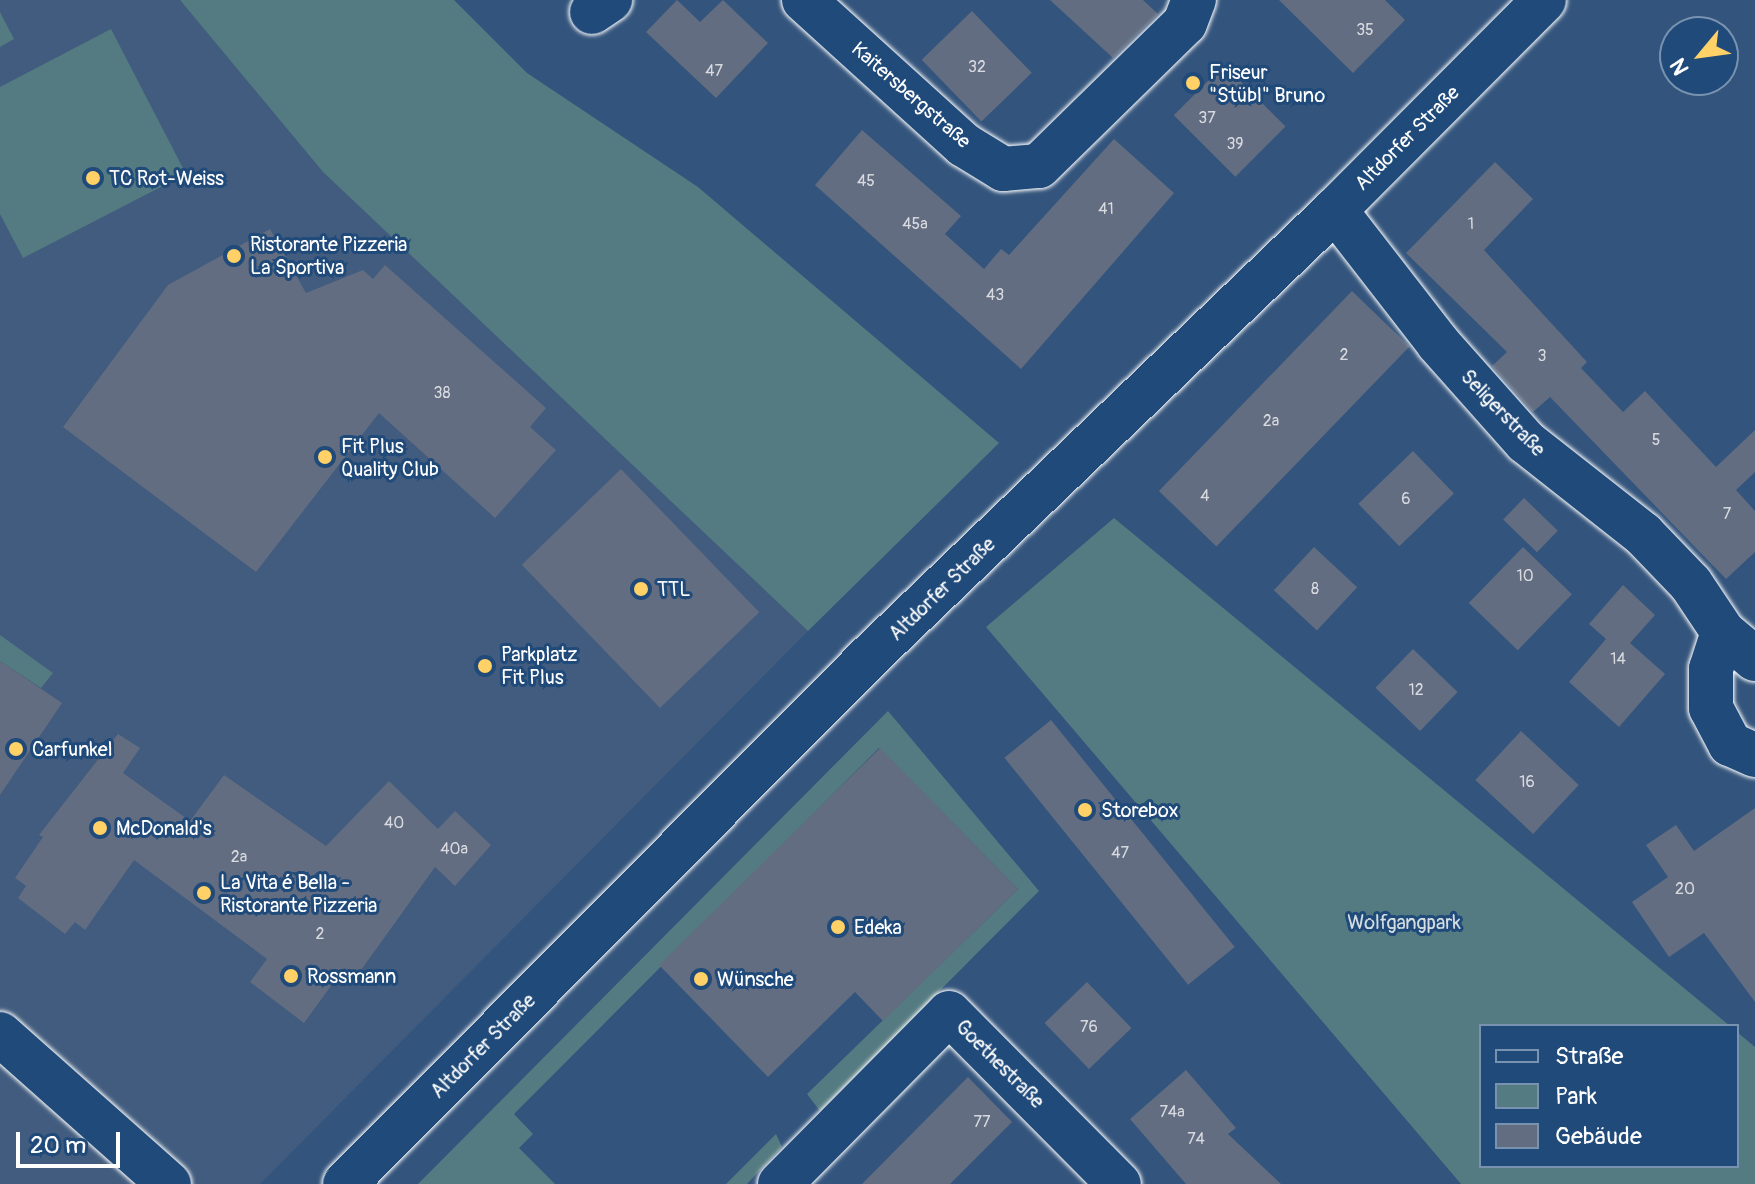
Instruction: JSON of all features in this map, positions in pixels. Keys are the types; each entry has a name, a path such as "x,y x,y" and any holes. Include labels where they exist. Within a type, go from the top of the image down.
{"main road":[{"name":"Kaitersbergstraße","path":"804,0 964,145 1003,169 1039,166 1185,23 1194,0"},
{"name":"Altdorfer Straße","path":"345,1184 868,658 1335,210 1544,0"},
{"name":"Seligerstraße","path":"1335,210 1438,343 1526,442 1643,534 1691,584 1739,645 1711,669 1711,708 1730,744 1755,755"},
{"name":"Goethestraße","path":"780,1184 949,1013 1119,1184"},
{"path":"0,1034 169,1184"}],"shaded area":[{"path":"0,0 180,0 323,172 808,631 260,1184 0,1184"}],"green space":[{"path":"180,0 454,0 527,73 698,187 999,443 808,631 323,172"},
{"path":"0,12 14,39 0,47"},
{"path":"111,29 186,174 23,258 0,214 0,87"},
{"name":"Wolfgangpark","path":"1114,518 1728,1024 1479,1024 1479,1168 1739,1168 1739,1034 1755,1047 1755,1184 1461,1184 986,627"},
{"path":"0,635 53,673 41,688 0,661"},
{"path":"888,711 1039,891 820,1111 807,1094 1018,889 879,748 514,1114 533,1134 519,1148 555,1184 418,1184"},
{"path":"776,1134 782,1147 747,1184 726,1184"}],"building":[{"path":"677,0 700,22 723,0 768,43 716,98 646,32"},
{"path":"1050,0 1143,0 1158,14 1113,58"},
{"path":"1279,0 1385,0 1405,20 1353,73"},
{"path":"972,11 1032,73 981,121 922,60"},
{"path":"1224,65 1286,127 1235,177 1174,115"},
{"path":"862,130 961,216 945,234 984,269 1001,249 1009,255 1114,139 1174,193 1021,369 815,185"},
{"path":"1495,162 1533,199 1484,250 1587,362 1581,368 1623,412 1645,391 1716,467 1755,430 1755,472 1736,490 1755,511 1755,552 1726,579 1550,397 1533,412 1492,366 1507,352 1406,253"},
{"path":"270,229 306,293 363,270 373,279 385,265 546,408 530,427 556,450 495,518 379,413 256,572 63,427 168,285"},
{"path":"1352,291 1410,347 1216,547 1159,491"},
{"path":"1413,451 1454,493 1399,546 1358,504"},
{"name":"TTL","path":"621,469 759,612 660,708 522,565"},
{"path":"1524,498 1558,531 1537,552 1503,520"},
{"path":"1314,547 1357,587 1317,630 1274,590"},
{"path":"1523,547 1572,594 1518,650 1469,603"},
{"path":"1623,585 1655,615 1630,643 1665,674 1619,727 1569,682 1606,639 1589,624"},
{"path":"1413,649 1458,692 1420,731 1375,688"},
{"name":"Carfunkel","path":"0,661 62,703 0,795"},
{"path":"1051,720 1235,947 1188,985 1004,758"},
{"path":"1521,731 1579,785 1533,834 1475,780"},
{"path":"118,734 140,748 123,773 190,821 224,775 326,846 389,781 438,829 455,811 491,845 455,886 435,867 356,977 344,968 304,1023 250,982 267,959 134,860 85,930 75,922 65,934 18,898 26,886 15,878 43,837 39,835"},
{"name":"Edeka","path":"880,748 1018,889 883,1021 855,992 768,1077 659,965"},
{"path":"1755,808 1755,1002 1704,933 1669,957 1632,902 1668,877 1646,845 1676,825 1694,851"},
{"path":"1087,982 1131,1028 1089,1069 1045,1023"},
{"path":"1186,1070 1236,1128 1228,1134 1281,1184 1186,1184 1130,1119"},
{"path":"968,1077 1012,1122 950,1184 862,1184"}],"place":[{"name":"Friseur \"Stübl\" Bruno","path":"1193,83"},
{"name":"TC Rot-Weiss","path":"93,178"},
{"name":"Ristorante Pizzeria La Sportiva","path":"234,256"},
{"name":"Fit Plus Quality Club","path":"325,457"},
{"name":"TTL","path":"641,589"},
{"name":"Parkplatz Fit Plus","path":"485,666"},
{"name":"Carfunkel","path":"16,749"},
{"name":"Storebox","path":"1085,810"},
{"name":"McDonald's","path":"100,828"},
{"name":"La Vita é Bella - Ristorante Pizzeria","path":"204,893"},
{"name":"Edeka","path":"838,927"},
{"name":"Rossmann","path":"291,976"},
{"name":"Wünsche","path":"701,979"}]}
